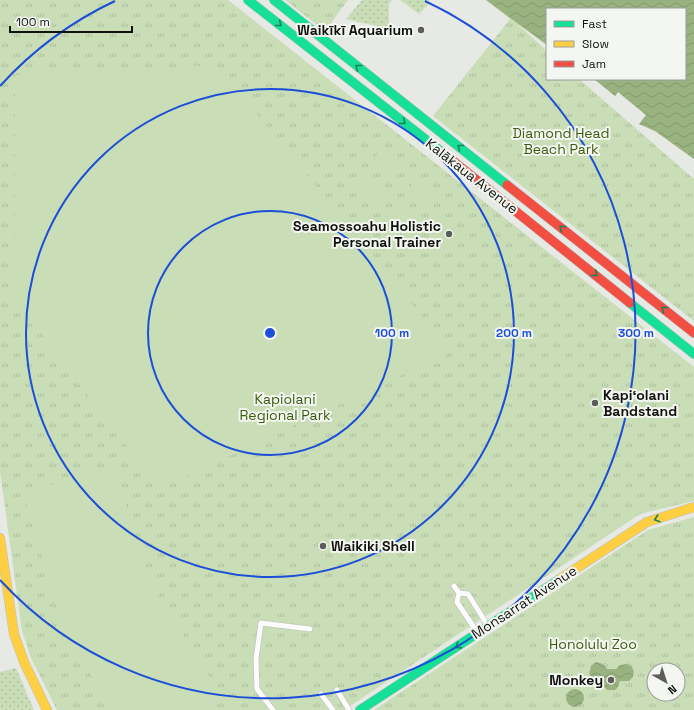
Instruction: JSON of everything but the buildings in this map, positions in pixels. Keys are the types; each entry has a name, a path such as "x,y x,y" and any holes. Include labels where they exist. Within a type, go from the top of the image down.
{"street":[{"name":"Kalākaua Avenue","path":"248,0 532,223 694,354"},
{"name":"Kalākaua Avenue","path":"274,0 694,333"},
{"name":"Monsarrat Avenue","path":"360,710 647,522 694,507"},
{"path":"0,538 14,634 24,662 47,710"}],"lane":[{"path":"391,113 400,100"},
{"path":"532,223 541,212"},
{"path":"454,586 459,593 457,602 478,633"},
{"path":"459,593 468,594 488,626"},
{"path":"273,710 257,689 256,658 261,623 310,629"},
{"path":"337,690 349,710"},
{"path":"321,694 333,710"}],"green space":[{"name":"Kapiolani Regional Park","path":"0,0 228,0 694,367 694,501 640,514 344,710 57,710 31,658 22,631 0,471"},
{"path":"285,0 348,0 325,31"},
{"path":"362,0 392,0 389,4 389,29 346,19"},
{"path":"400,0 428,0 429,4 419,14"},
{"name":"Diamond Head Beach Park","path":"486,0 694,0 694,159 655,131 639,124 646,115 618,92 615,96 595,80 686,80 686,8 546,8 546,44 515,22 546,50 546,80 580,80 694,179 694,321 433,116 510,19"},
{"path":"217,65 451,352 159,489 14,298 15,75"},
{"path":"380,150 403,169 394,180 371,162"},
{"path":"359,177 382,196 374,206 351,187"},
{"path":"416,179 439,197 431,208 408,190"},
{"path":"395,204 417,223 409,233 386,215"},
{"path":"115,466 148,579 222,697 202,710 113,710 64,633 23,493"},
{"name":"Honolulu Zoo","path":"694,517 694,710 374,710 648,530"},
{"path":"16,668 34,710 0,710 0,672"}],"water":[{"path":"486,0 694,0 694,159 655,131 639,124 646,115 618,92 615,96 595,80 686,80 686,8 546,8 546,44"},
{"path":"596,662 603,664 607,669 616,669 620,665 627,664 632,667 634,671 633,676 629,681 620,681 615,690 607,690 603,685 602,680 593,679 589,674 591,666"},
{"path":"575,689 581,692 584,698 581,704 575,707 569,704 566,698 569,692"}],"traffic: fast":[{"path":"248,0 443,153"},
{"path":"274,0 507,185"},
{"path":"630,303 694,354"},
{"path":"360,710 560,579"}],"traffic: slow":[{"path":"560,579 647,522 694,507"},
{"path":"0,538 14,634 24,662 47,710"}],"traffic: jam":[{"path":"443,153 630,303"},
{"path":"507,185 694,333"}],"place":[{"name":"Waikīkī Aquarium","path":"421,30"},
{"name":"Seamossoahu Holistic Personal Trainer","path":"449,234"},
{"name":"Kapiʻolani Bandstand","path":"595,403"},
{"name":"Waikiki Shell","path":"323,546"},
{"name":"Monkey","path":"611,680"}]}
